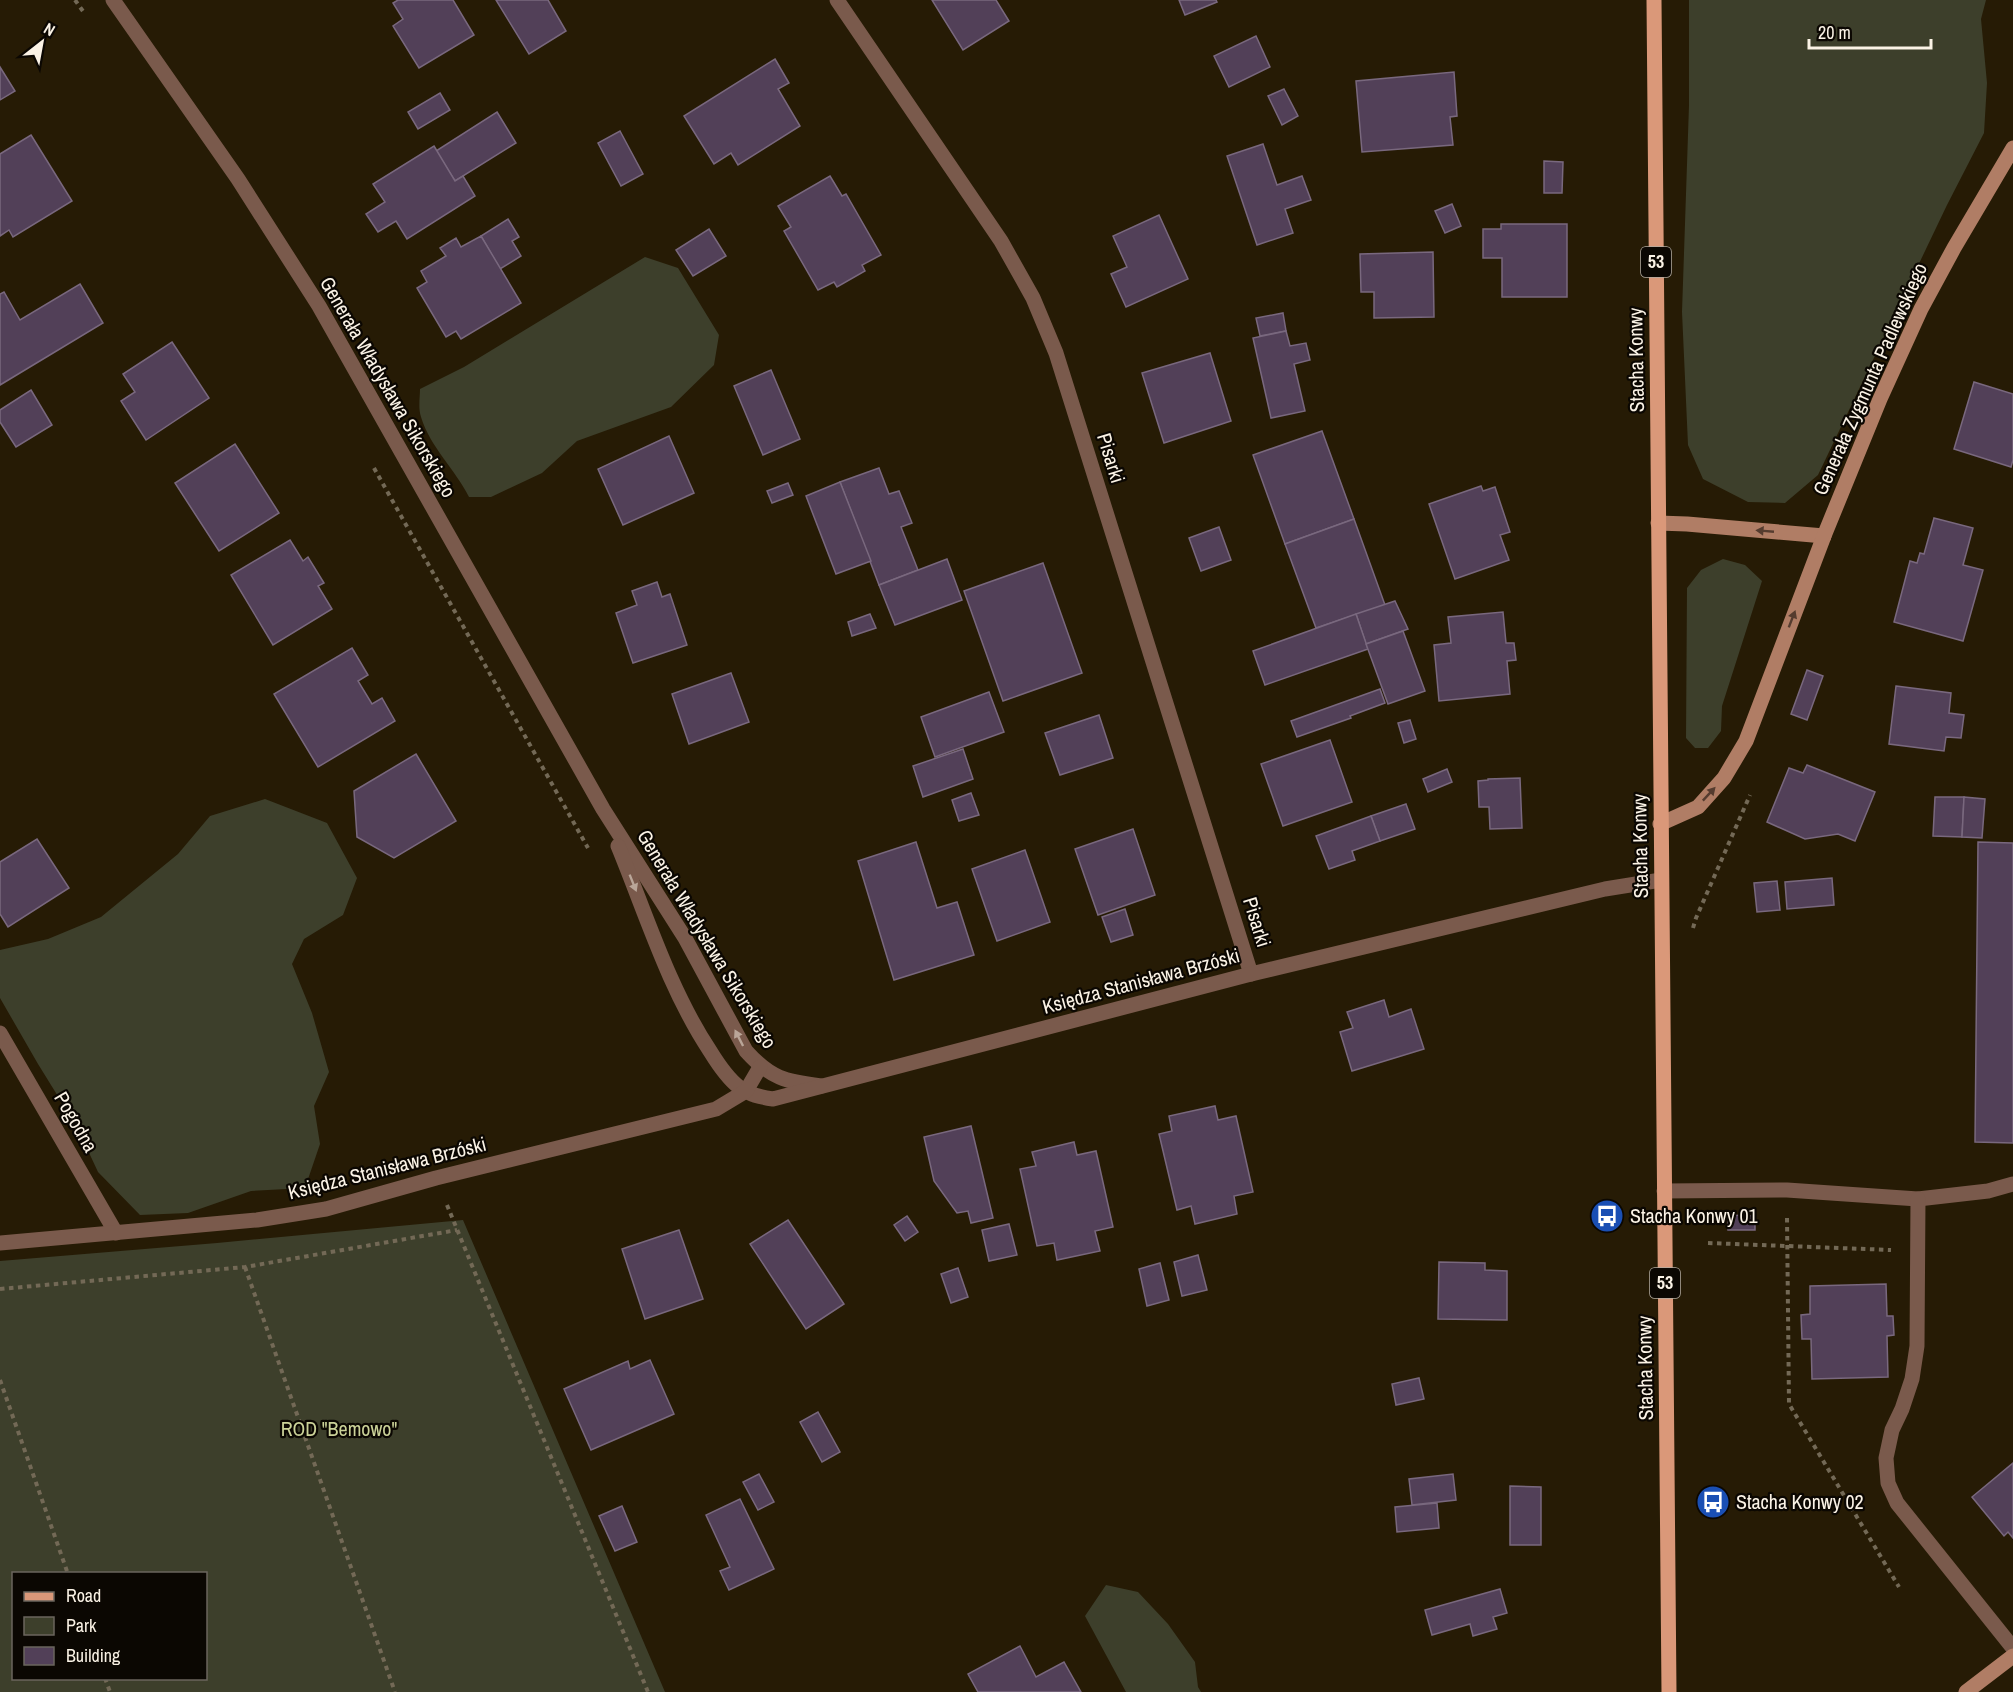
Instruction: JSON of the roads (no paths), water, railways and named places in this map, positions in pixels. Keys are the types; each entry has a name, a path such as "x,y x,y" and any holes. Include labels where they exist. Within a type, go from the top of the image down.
{"main road":[{"name":"Stacha Konwy","path":"1654,0 1669,1692"}],"street":[{"name":"Generała Władysława Sikorskiego","path":"113,0 238,178 319,306 603,809 685,938 746,1051 760,1067 777,1078 821,1086"},
{"name":"Pisarki","path":"837,0 1000,241 1033,298 1056,352 1251,974"},
{"name":"Generała Zygmunta Padlewskiego","path":"1660,824 1698,807 1724,778 1746,741 1824,536 1880,399 1921,309 2013,148"},
{"path":"1658,523 1824,536"},
{"name":"Generała Władysława Sikorskiego","path":"603,809 681,1002 722,1069 738,1087 754,1096 773,1099"},
{"name":"Księdza Stanisława Brzóski","path":"773,1099 1251,974 1605,889 1661,880"},
{"name":"Pogodna","path":"0,1034 116,1233"},
{"name":"Księdza Stanisława Brzóski","path":"0,1243 257,1220 326,1209 435,1178 716,1109 746,1091 760,1067"},
{"path":"1664,1191 1787,1190 1917,1199 1988,1191 2013,1184"},
{"path":"1917,1199 1917,1346 1912,1379 1892,1430 1887,1458 1888,1483 1897,1503 2013,1648"},
{"path":"1966,1692 2013,1656"}],"place":[{"name":"Stacha Konwy 01","path":"1607,1216"},
{"name":"Stacha Konwy 02","path":"1713,1502"}],"park label":[{"name":"ROD \"Bemowo\"","path":"339,1429"}]}
